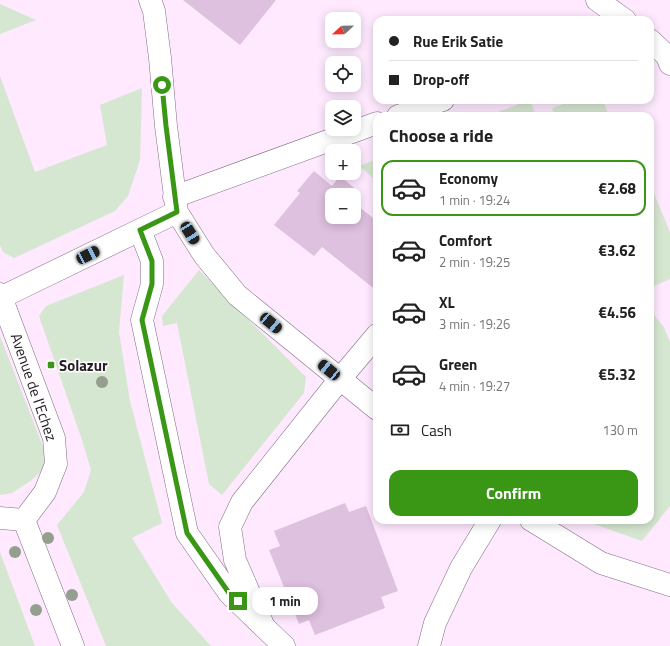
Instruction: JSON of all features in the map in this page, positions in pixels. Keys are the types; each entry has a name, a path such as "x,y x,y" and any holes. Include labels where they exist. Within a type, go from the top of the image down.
{"street":[{"path":"150,0 154,11 160,58 166,126 176,204 204,255 237,295 373,406"},
{"path":"597,0 619,16"},
{"path":"654,44 667,56 670,64"},
{"path":"409,112 432,104"},
{"path":"0,297 140,230 176,204 373,125"},
{"path":"140,230 152,261 152,284 142,320 187,533 229,593 284,646"},
{"name":"Avenue de l'Echez","path":"0,297 54,438 56,464 51,478 45,492 24,520"},
{"path":"264,626 235,560 230,527 242,502 373,340"},
{"path":"0,518 24,520 73,646"},
{"path":"429,646 435,623 461,568 488,524"},
{"path":"538,524 601,563 670,585"}],"green space":[{"path":"0,4 36,20 0,34"},
{"path":"0,76 35,172 107,145 100,105 142,88 140,160 128,196 115,211 14,258 3,252 0,245"},
{"path":"519,104 532,104 534,112 498,112"},
{"path":"564,104 604,104 608,112 554,112 552,108"},
{"path":"373,161 373,178 361,166"},
{"path":"654,193 670,232 670,279 654,286"},
{"path":"199,270 306,377 304,393 222,495 209,484 177,323 163,326 162,316"},
{"path":"124,275 119,332 130,401 162,523 132,538 172,603 211,646 106,646 57,525 84,492 91,470 39,316 46,306"},
{"path":"654,315 664,327 670,342 670,506 642,541 594,524 654,524"},
{"path":"0,336 44,449 45,468 32,480 12,493 0,495"},
{"path":"0,552 35,646 0,646"}],"building":[{"path":"183,0 276,0 240,45"},
{"path":"314,171 332,186 337,180 345,180 354,188 325,188 325,224 361,224 361,208 373,218 373,288 322,247 314,256 274,225 300,193 297,191"},
{"path":"345,503 349,512 366,506 398,591 381,597 385,608 315,635 309,620 299,624 269,550 280,546 274,531"}],"place":[{"name":"Solazur","path":"51,365"}],"route":[{"path":"162,85 174,197 177,212 140,230 152,261 152,284 142,320 187,533 229,593 238,601"}]}
